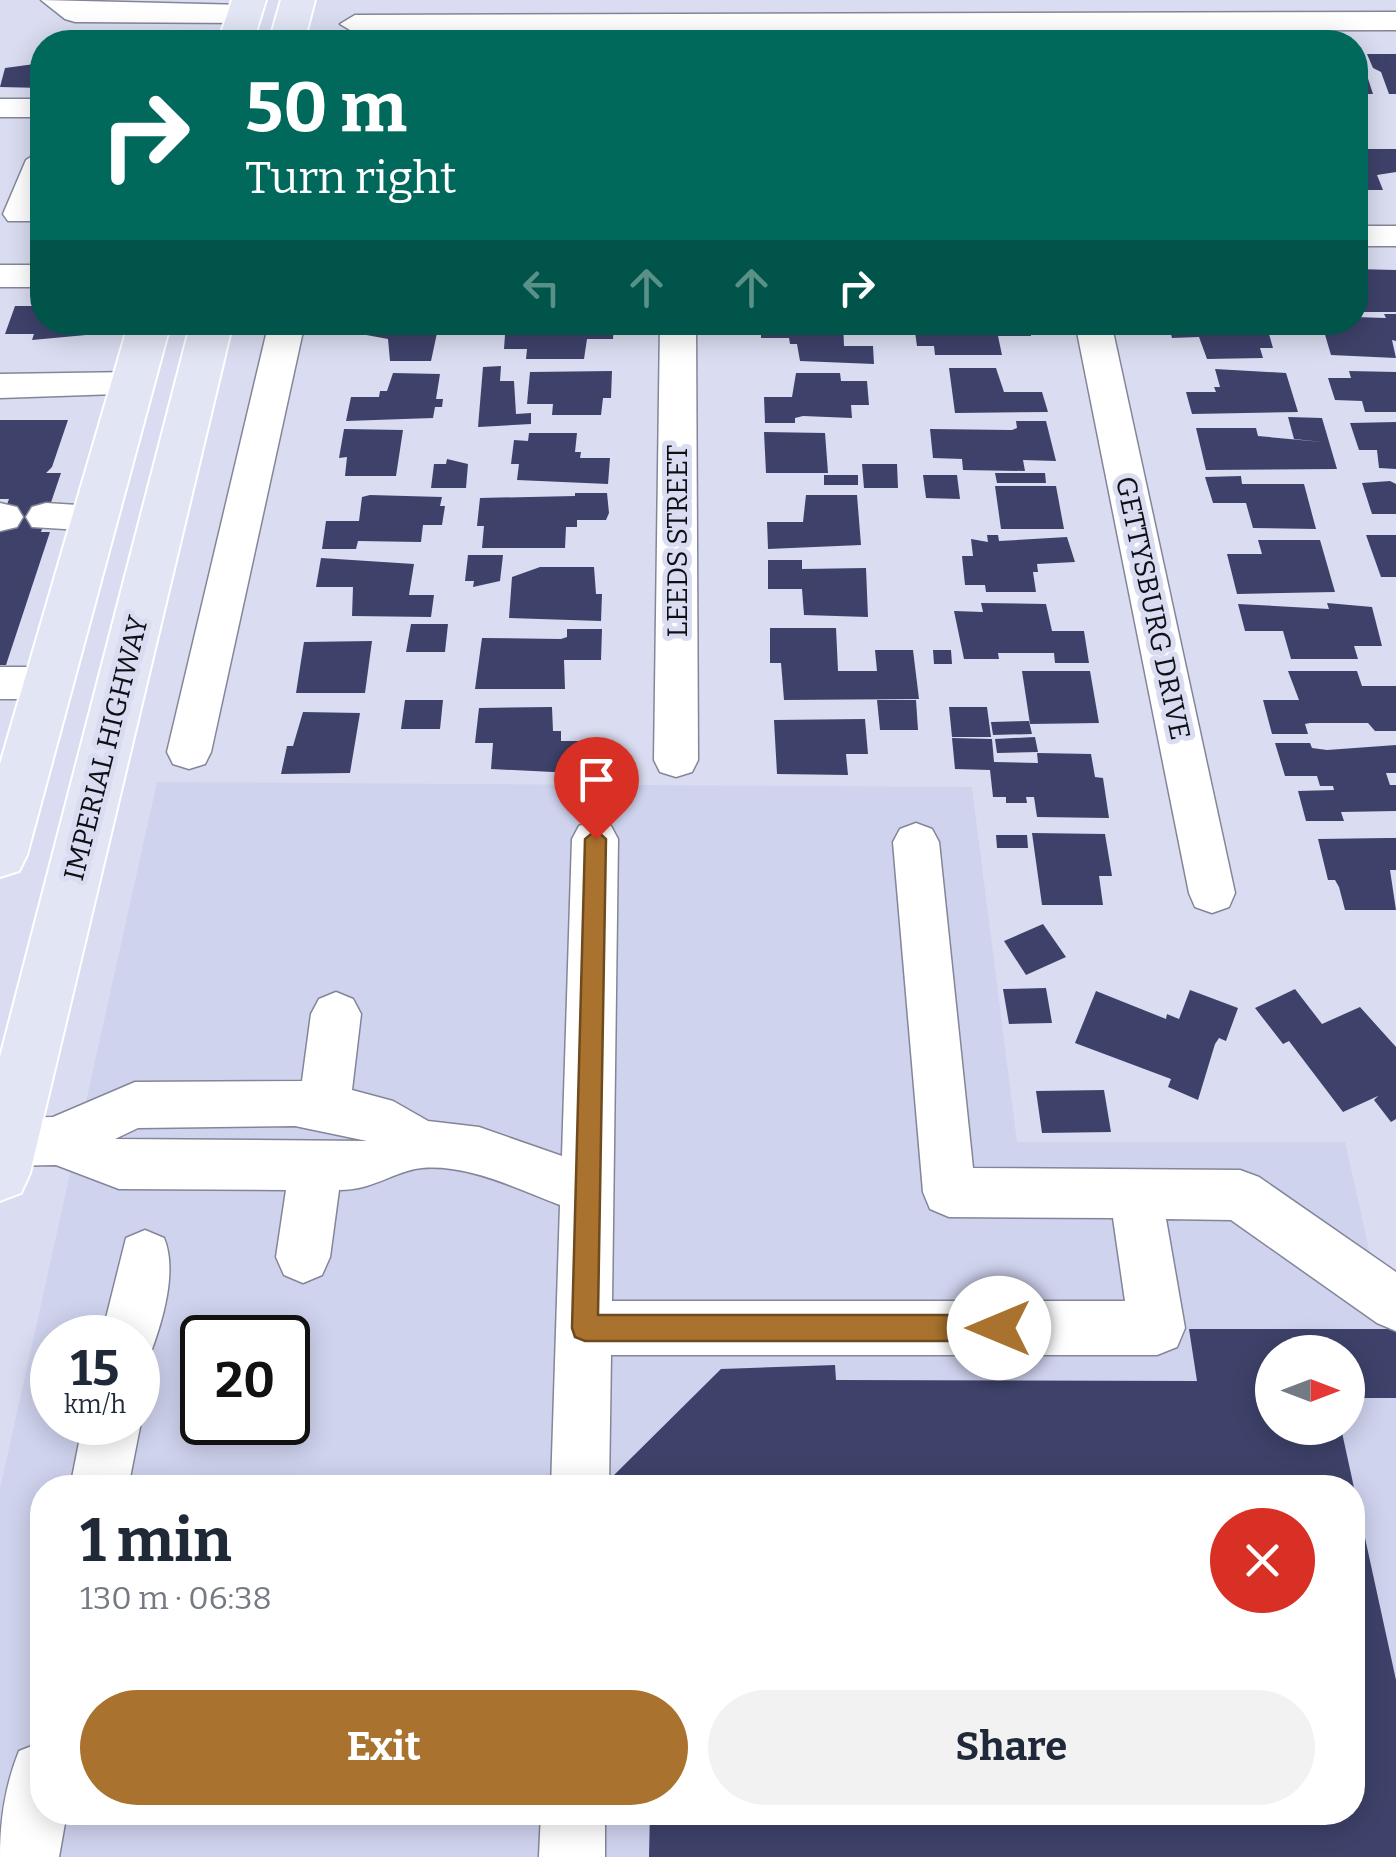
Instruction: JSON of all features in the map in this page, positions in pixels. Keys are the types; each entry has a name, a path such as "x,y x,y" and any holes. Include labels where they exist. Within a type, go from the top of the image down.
{"main road":[{"path":"290,30 298,0"},
{"path":"0,855 7,808 49,682 147,335"},
{"name":"IMPERIAL HIGHWAY","path":"16,1150 209,335"}],"street":[{"path":"66,6 243,19"},
{"path":"355,22 1396,20"},
{"path":"0,90 30,90"},
{"path":"0,108 30,108"},
{"path":"1368,236 1396,236"},
{"path":"0,276 30,276"},
{"path":"190,752 284,335"},
{"name":"LEEDS STREET","path":"676,760 678,335"},
{"name":"GETTYSBURG DRIVE","path":"1096,335 1212,893"},
{"path":"0,386 134,384"},
{"path":"46,517 96,517"},
{"path":"0,683 49,682"},
{"path":"580,1475 596,839"},
{"path":"916,842 949,1192 1240,1195 1396,1304"},
{"path":"324,1108 336,1014"},
{"path":"16,1150 134,1105 294,1103 375,1118 420,1144 480,1151 588,1190"},
{"path":"16,1150 119,1164 366,1166 420,1144"},
{"path":"302,1257 316,1163"},
{"path":"585,1328 1157,1328 1135,1193"},
{"path":"133,1315 145,1256"},
{"path":"102,1475 107,1445"},
{"path":"26,1857 32,1825"},
{"path":"572,1857 573,1825"}],"shaded area":[{"path":"157,782 972,787 1017,1142 1345,1142 1374,1271 1396,1271 1396,1857 0,1857 0,1489 30,1354 30,1445 160,1445 160,1315 39,1315"}],"building":[{"path":"1368,54 1396,54 1396,94 1389,94 1381,72 1373,68"},
{"path":"30,65 30,88 0,87 5,68"},
{"path":"1368,149 1396,149 1396,172 1377,175 1383,190 1368,190"},
{"path":"1368,269 1396,270 1396,312 1368,312"},
{"path":"15,306 30,306 30,334 5,334"},
{"path":"1384,314 1396,314 1396,341 1392,340 1396,358 1331,355 1325,335 1368,335 1368,317 1386,318"},
{"path":"34,335 86,335 32,340"},
{"path":"366,335 437,335 431,361 390,361 388,339"},
{"path":"505,335 613,335 613,339 587,339 584,359 526,359 527,349 504,349"},
{"path":"844,335 844,346 873,346 874,364 800,361 797,344 790,344 789,338 761,338"},
{"path":"915,335 1031,336 998,336 1002,355 935,355 934,346 917,346"},
{"path":"1171,335 1269,335 1273,348 1260,348 1263,358 1207,359 1199,337"},
{"path":"501,366 500,381 514,381 516,414 531,413 531,424 478,427 483,367"},
{"path":"949,368 996,368 1004,392 1042,392 1048,412 955,413"},
{"path":"1215,369 1286,373 1298,412 1192,414 1186,392 1216,392 1214,387 1220,387"},
{"path":"612,371 611,398 603,398 601,415 552,415 553,404 527,404 530,372"},
{"path":"1349,371 1396,372 1396,412 1365,412 1362,401 1335,400 1328,378 1351,378"},
{"path":"393,373 440,374 436,399 443,399 442,407 435,407 433,418 346,421 351,397 379,397 380,391 387,391"},
{"path":"796,373 840,373 841,381 867,381 869,405 851,405 852,418 803,416 795,418 795,423 765,423 764,397 792,397"},
{"path":"1288,417 1322,418 1337,469 1206,470 1196,428 1256,428 1258,436 1322,442 1294,439"},
{"path":"0,420 68,420 52,467 46,473 61,473 41,532 50,532 6,665 0,665 0,524 9,499 0,499"},
{"path":"1016,421 1046,421 1056,461 1023,460 1025,471 963,470 962,459 933,458 930,429 1012,430 1017,428"},
{"path":"1396,422 1396,469 1379,468 1377,450 1359,450 1350,423"},
{"path":"344,429 403,430 396,476 345,476 347,457 339,458"},
{"path":"764,432 825,433 828,473 766,473"},
{"path":"529,433 577,433 575,452 581,452 580,458 610,458 608,484 517,480 519,464 511,464 514,440 528,441"},
{"path":"447,459 468,464 466,488 431,488 434,464 446,464"},
{"path":"862,464 897,464 898,488 864,488"},
{"path":"995,473 1045,473 1046,483 997,483"},
{"path":"824,475 858,475 858,485 824,485"},
{"path":"923,475 957,475 960,499 926,498"},
{"path":"1241,476 1242,484 1304,484 1316,529 1253,528 1246,503 1213,503 1205,477"},
{"path":"1362,483 1396,484 1396,514 1372,514"},
{"path":"995,486 1056,486 1064,529 1001,529"},
{"path":"607,493 609,513 606,520 577,520 577,527 566,527 565,548 482,548 484,526 477,526 480,498"},
{"path":"806,495 857,495 861,545 768,549 767,522 803,522"},
{"path":"362,497 442,497 442,525 423,525 421,542 358,541 356,549 322,549 326,521 359,521"},
{"path":"987,535 998,535 999,541 1067,537 1075,562 1037,564 1038,572 1033,572 1036,592 986,592 985,585 965,585 962,556 973,556 971,539 988,542"},
{"path":"1366,535 1396,535 1396,577 1381,577"},
{"path":"1258,540 1320,540 1335,592 1237,594 1227,554 1262,554"},
{"path":"468,555 503,555 500,581 473,587 474,581 465,581"},
{"path":"321,558 414,564 409,595 434,595 431,617 352,616 353,587 316,587"},
{"path":"768,560 802,560 802,569 866,568 868,617 804,615 802,589 768,589"},
{"path":"540,567 594,567 596,594 602,594 601,621 509,618 512,577"},
{"path":"981,603 1046,604 1052,631 1084,631 1089,663 1055,663 1054,653 998,653 999,659 964,659 954,611 983,612"},
{"path":"1327,603 1372,607 1382,646 1354,646 1358,659 1291,659 1283,631 1245,631 1238,604 1329,609"},
{"path":"411,624 448,624 445,652 406,652"},
{"path":"770,628 836,628 838,671 877,671 875,650 913,650 919,699 784,700 781,663 770,663"},
{"path":"567,629 602,629 601,660 564,660 565,689 475,689 482,638 561,639 567,637"},
{"path":"372,641 365,693 296,693 304,642"},
{"path":"933,650 951,650 952,664 934,664"},
{"path":"1022,671 1090,671 1099,723 1030,724"},
{"path":"1288,671 1357,671 1362,686 1396,686 1396,731 1375,731 1368,723 1310,723 1305,724 1308,734 1272,734 1263,700 1299,700"},
{"path":"405,700 443,700 440,729 401,729"},
{"path":"877,700 916,700 918,730 880,730"},
{"path":"552,707 553,731 561,731 561,741 595,741 593,774 491,769 493,743 475,743 479,708"},
{"path":"949,707 987,707 991,737 952,737"},
{"path":"303,712 360,713 350,773 281,774 287,746 293,746"},
{"path":"865,719 868,754 846,754 848,775 777,774 774,720"},
{"path":"1029,721 1032,734 993,735 991,722"},
{"path":"1035,737 1038,752 997,753 995,739"},
{"path":"952,738 992,739 994,762 1038,763 1037,753 1091,754 1095,777 1103,778 1109,818 1037,817 1034,797 1026,797 1027,803 1006,803 1006,797 993,797 990,770 955,769"},
{"path":"1275,743 1310,743 1312,748 1327,750 1396,745 1396,773 1386,773 1390,785 1396,785 1396,811 1341,812 1344,821 1306,821 1298,791 1334,790 1333,786 1320,786 1317,776 1285,776"},
{"path":"1032,833 1105,834 1112,876 1099,876 1103,905 1042,905"},
{"path":"996,835 1027,835 1028,848 997,848"},
{"path":"1396,838 1396,870 1390,870 1396,910 1345,910 1339,887 1335,880 1328,880 1318,839"},
{"path":"1043,924 1066,957 1026,975 1004,941"},
{"path":"1046,988 1052,1023 1009,1024 1003,989"},
{"path":"1295,989 1322,1024 1360,1007 1396,1047 1396,1119 1391,1122 1374,1100 1378,1096 1343,1112 1289,1041 1283,1044 1255,1008"},
{"path":"1190,990 1238,1008 1226,1041 1219,1038 1215,1044 1198,1100 1168,1087 1171,1079 1075,1043 1096,991 1166,1019 1167,1014 1179,1019"},
{"path":"1104,1090 1111,1132 1042,1133 1036,1091"},
{"path":"1189,1329 1396,1329 1396,1398 1365,1398 1365,1335 1255,1335 1255,1445 1345,1445 1351,1475 614,1475 721,1369 835,1365 836,1380 1197,1381"},
{"path":"1365,1538 1396,1680 1396,1857 649,1857 650,1825 1365,1825"}],"route":[{"path":"596,839 585,1328 999,1328"}]}
